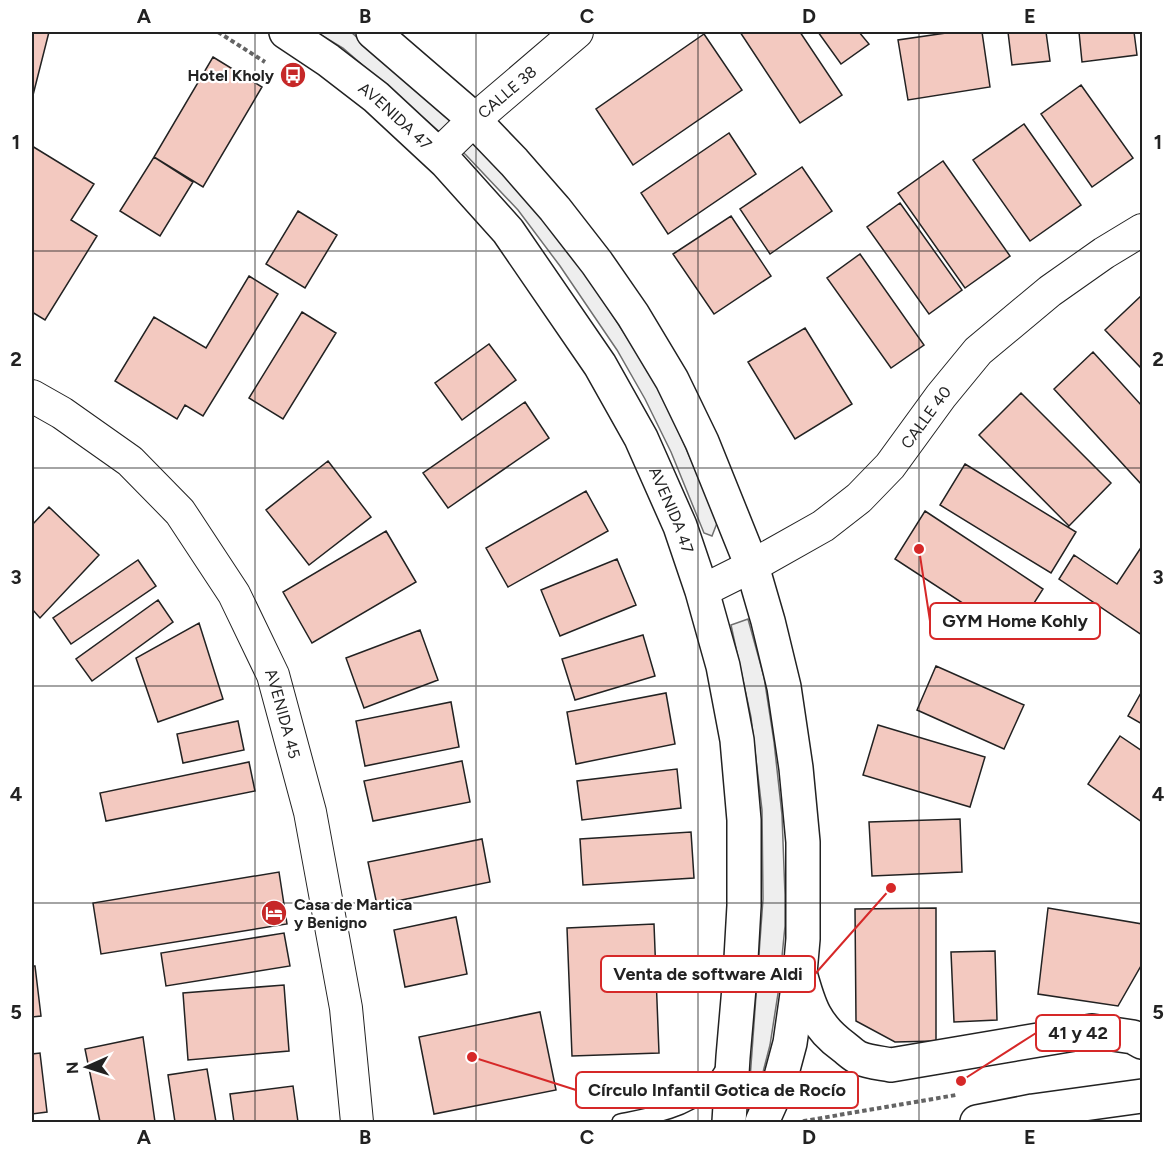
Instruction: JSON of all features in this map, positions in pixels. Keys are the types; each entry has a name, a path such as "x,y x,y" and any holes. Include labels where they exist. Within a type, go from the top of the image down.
{"main road":[{"name":"AVENIDA 47","path":"286,32 328,60 376,97 439,154 508,231 600,365 641,438 680,526 702,591 723,666 737,740 744,820 744,906 729,1122"},
{"path":"373,32 474,120 555,209 597,263 633,315 672,381 702,442 752,566 784,687 796,768 802,842 803,939 800,973 790,1043 779,1084 762,1122"},
{"path":"800,973 808,1003 823,1029 859,1058 891,1065 1092,1031 1133,1037 1143,1042"},
{"path":"977,1122 1033,1111 1143,1096"}],"street":[{"name":"CALLE 38","path":"439,154 474,120 577,32"},
{"name":"CALLE 40","path":"702,591 823,526 859,498 890,466 941,396 978,351 1050,291 1104,253 1143,230"},
{"name":"AVENIDA 45","path":"32,396 130,461 180,512 234,594 273,675 310,812 346,1008 357,1122"}],"lane":[{"path":"620,1122 652,1116 685,1105 708,1090 733,1057"}],"path":[{"path":"218,32 268,64"}],"shaded area":[{"path":"316,32 352,33 478,143 568,247 658,385 717,523 712,536 704,533 671,452 645,399 617,350 560,266 518,210 466,155 343,48"},
{"path":"748,619 764,677 774,742 782,815 785,926 770,1045 761,1080 748,1107 763,899 762,810 751,717 731,625"}],"building":[{"path":"32,32 49,32 32,99"},
{"path":"740,32 800,32 842,95 800,123"},
{"path":"818,32 859,32 869,44 841,64"},
{"path":"953,32 982,32 990,87 908,100 898,40"},
{"path":"1008,32 1046,32 1050,61 1012,65"},
{"path":"1079,32 1134,32 1137,55 1082,62"},
{"path":"704,34 742,90 633,165 596,109"},
{"path":"213,57 262,87 203,187 154,157"},
{"path":"1081,85 1133,158 1092,187 1041,114"},
{"path":"1024,124 1081,205 1030,241 973,160"},
{"path":"729,133 756,174 668,234 641,193"},
{"path":"32,146 94,184 71,220 97,236 45,320 32,312"},
{"path":"154,157 193,182 160,236 120,211"},
{"path":"943,161 1010,256 965,288 898,193"},
{"path":"802,167 832,211 770,254 740,209"},
{"path":"900,203 962,290 929,314 867,227"},
{"path":"298,211 337,235 305,288 266,264"},
{"path":"731,216 771,276 714,314 673,254"},
{"path":"860,254 924,345 891,368 827,278"},
{"path":"249,276 278,294 203,416 185,405 177,419 115,381 154,317 206,348"},
{"path":"1142,295 1142,369 1105,330"},
{"path":"302,312 336,333 283,419 249,398"},
{"path":"805,328 852,404 795,439 748,362"},
{"path":"489,344 516,380 462,420 435,383"},
{"path":"1093,352 1142,406 1142,485 1054,389"},
{"path":"1021,393 1111,483 1069,526 979,435"},
{"path":"525,402 549,438 448,508 423,473"},
{"path":"328,461 371,517 309,565 266,510"},
{"path":"965,464 1076,532 1051,573 940,505"},
{"path":"586,491 608,531 508,587 486,548"},
{"path":"49,507 99,555 40,618 32,609 32,525"},
{"path":"925,511 1043,589 1013,636 895,559"},
{"path":"386,531 416,582 312,643 283,592"},
{"path":"1142,546 1142,635 1059,579 1074,555 1117,584"},
{"path":"617,559 636,605 560,636 541,590"},
{"path":"138,560 156,586 71,644 53,618"},
{"path":"158,600 173,622 92,681 76,659"},
{"path":"199,623 223,699 158,722 136,658"},
{"path":"420,630 438,680 364,708 346,658"},
{"path":"643,635 655,676 575,700 562,659"},
{"path":"936,666 1024,705 1004,749 917,710"},
{"path":"1142,691 1142,724 1128,716"},
{"path":"666,693 675,744 576,764 567,712"},
{"path":"451,702 459,747 365,766 356,721"},
{"path":"238,721 244,750 183,763 177,734"},
{"path":"878,725 985,757 970,807 863,775"},
{"path":"1120,736 1142,751 1142,822 1088,784"},
{"path":"462,761 470,802 373,821 364,781"},
{"path":"249,762 255,791 106,821 100,793"},
{"path":"677,769 681,808 582,820 577,781"},
{"path":"960,819 962,872 872,876 869,822"},
{"path":"691,832 694,878 583,885 580,839"},
{"path":"482,839 490,882 377,905 368,862"},
{"path":"279,872 287,924 101,954 93,903"},
{"path":"936,908 936,1041 895,1042 856,1021 855,909"},
{"path":"1048,908 1142,924 1142,964 1118,1006 1038,994"},
{"path":"456,917 467,974 405,987 394,930"},
{"path":"654,924 659,1053 572,1056 567,928"},
{"path":"284,933 290,966 166,986 161,953"},
{"path":"995,951 997,1020 954,1022 951,952"},
{"path":"32,966 35,966 41,1016 32,1017"},
{"path":"284,985 289,1051 188,1060 183,993"},
{"path":"540,1012 556,1090 434,1114 419,1037"},
{"path":"143,1037 155,1122 100,1122 85,1049"},
{"path":"40,1053 47,1112 32,1114 32,1054"},
{"path":"207,1069 216,1122 175,1122 168,1075"},
{"path":"293,1086 298,1122 234,1122 230,1094"}],"place":[{"name":"Hotel Kholy","path":"293,75"},
{"name":"GYM Home Kohly","path":"919,549"},
{"name":"Venta de software Aldi","path":"891,888"},
{"name":"Casa de Martica y Benigno","path":"274,913"},
{"name":"Círculo Infantil Gotica de Rocío","path":"472,1057"},
{"name":"41 y 42","path":"961,1081"}]}
